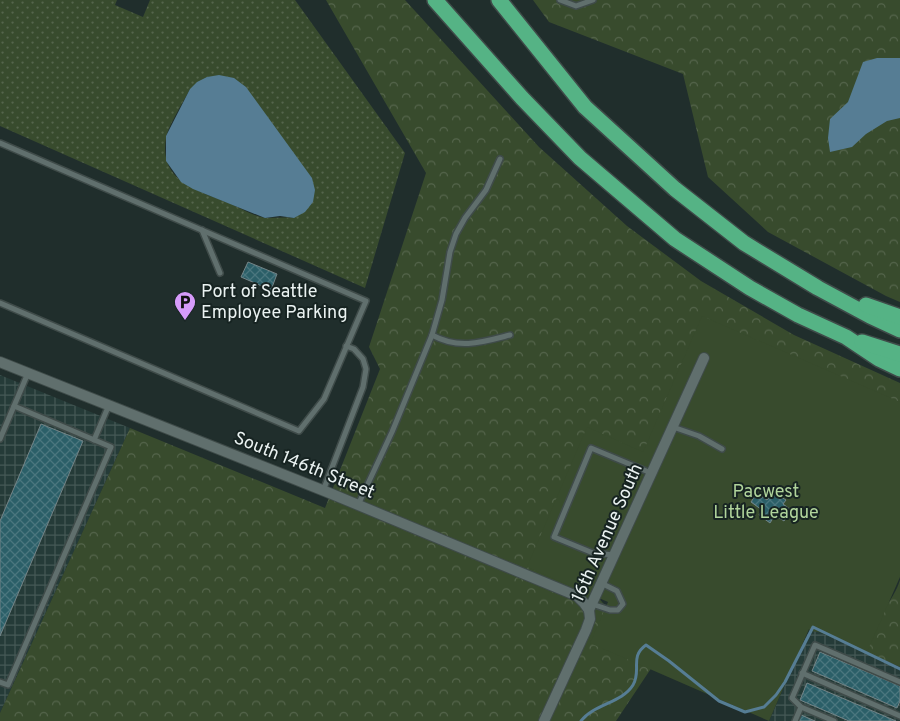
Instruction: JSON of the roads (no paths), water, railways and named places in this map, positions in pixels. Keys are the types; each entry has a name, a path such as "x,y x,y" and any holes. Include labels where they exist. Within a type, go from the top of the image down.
{"highway":[{"path":"436,0 522,98 580,158 682,244 750,288 798,315 846,338 879,359 900,369"},
{"path":"499,0 585,107 675,189 744,243 818,288 900,330"},
{"path":"818,288 900,316"},
{"path":"846,338 900,354"}],"street":[{"name":"16th Avenue South","path":"544,721 586,630 590,619 590,607 704,358"},
{"name":"South 146th Street","path":"0,362 323,491 577,596 590,607"}],"lane":[{"path":"560,0 576,6 594,0"},
{"path":"0,143 366,300 324,399 299,430 0,303"},
{"path":"358,506 398,418 432,335 442,300 450,252 456,234 465,218 486,190 500,159"},
{"path":"202,230 220,273"},
{"path":"432,335 443,341 462,344 478,343 510,335"},
{"path":"323,491 352,416 366,369 363,359 354,349 346,346"},
{"path":"0,439 28,373"},
{"path":"94,440 109,405"},
{"path":"0,682 8,685 110,447 14,406"},
{"path":"673,427 699,436 722,449"},
{"path":"614,555 593,553 554,537 591,448 652,473"},
{"path":"590,607 618,610 623,604 617,591 602,583"},
{"path":"834,721 801,707 792,698 815,644 900,682"},
{"path":"802,674 900,716"},
{"path":"794,721 801,707"}],"water":[{"path":"877,58 900,58 900,118 887,121 866,134 852,147 830,152 828,138 830,119 848,102 863,62"},
{"path":"219,75 234,78 246,87 312,178 315,190 313,202 305,212 294,218 280,216 265,218 193,189 181,182 166,161 166,136 190,89 197,82 207,77"}],"waterway":[{"path":"581,721 593,711 628,691 635,679 638,654 646,645 719,701 745,712 764,707 776,695 785,682 813,627 900,669"}],"place":[{"name":"Port of Seattle Employee Parking","path":"185,321"}],"park label":[{"name":"Pacwest Little League","path":"766,502"}]}
